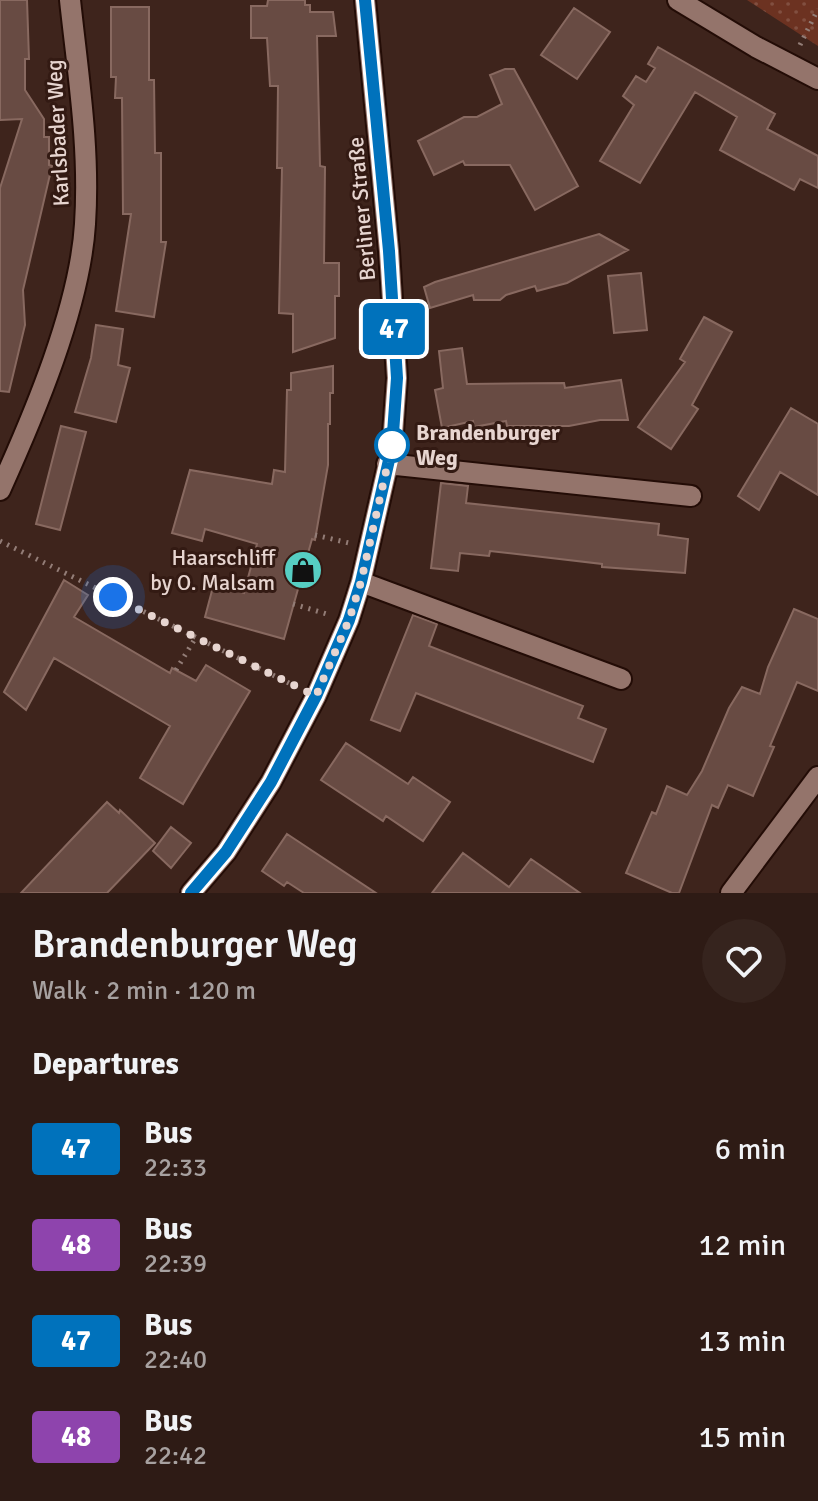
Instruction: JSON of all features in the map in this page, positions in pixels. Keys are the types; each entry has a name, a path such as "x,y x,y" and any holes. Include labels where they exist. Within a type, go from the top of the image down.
{"street":[{"name":"Karlsbader Weg","path":"0,490 52,362 76,280 85,227 86,136 70,0"},
{"name":"Berliner Straße","path":"191,893 226,852 271,782 316,696 349,620 361,582 392,447 397,378 389,251 365,0"},
{"path":"678,0 756,47 818,79"},
{"path":"387,464 691,496"},
{"path":"361,582 621,679"},
{"path":"731,893 818,777"}],"path":[{"path":"790,63 818,9"},
{"path":"315,535 343,541"},
{"path":"0,541 316,696"},
{"path":"293,604 323,613"},
{"path":"170,663 177,669 196,637"}],"shaded area":[{"path":"747,0 818,0 818,46"}],"building":[{"path":"0,0 27,0 29,59 25,59 25,90 44,119 44,137 49,137 49,165 52,166 23,290 25,325 9,392 0,391 0,188 22,119 0,120"},
{"path":"268,0 305,0 305,5 310,5 310,12 333,12 336,36 317,36 320,166 325,167 324,263 339,263 335,338 293,352 293,314 279,313 282,168 277,168 278,86 270,86 267,38 251,38 251,6 267,6"},
{"path":"111,7 149,7 149,80 154,80 155,153 161,153 161,242 166,242 154,317 116,311 131,214 123,214 122,98 115,98 116,77 111,77"},
{"path":"574,8 610,32 577,79 541,55"},
{"path":"658,47 775,114 767,129 818,156 818,188 800,179 794,190 720,150 737,117 695,92 640,183 600,161 634,105 623,96 636,76 646,82 655,68 648,64"},
{"path":"514,69 578,186 535,210 510,165 465,165 463,161 434,175 418,141 464,117 477,117 502,104 490,75"},
{"path":"599,234 628,250 567,283 537,291 535,286 506,295 500,300 474,300 473,295 430,308 424,287 435,282"},
{"path":"641,273 647,330 614,333 608,276"},
{"path":"704,317 732,332 692,405 698,409 671,449 638,427 685,362 680,359"},
{"path":"96,325 123,329 118,365 130,368 116,422 75,412 91,358"},
{"path":"462,348 467,384 564,383 565,388 621,380 628,420 600,420 569,426 507,426 506,421 474,427 473,421 442,428 435,390 443,388 439,351"},
{"path":"333,366 328,465 315,540 312,539 284,639 205,617 214,583 244,593 257,544 205,529 202,541 172,533 190,470 272,484 274,470 285,472 287,390 291,390 291,373"},
{"path":"791,408 818,424 818,495 780,472 759,510 738,496"},
{"path":"61,426 86,432 60,530 36,524"},
{"path":"441,483 468,486 466,503 659,524 658,535 688,539 685,573 602,567 602,564 490,551 489,556 460,553 458,571 431,568"},
{"path":"64,580 88,595 74,617 170,673 172,668 196,681 206,665 250,691 183,804 140,778 170,726 54,658 26,710 4,692"},
{"path":"794,609 818,619 818,691 797,682 753,796 728,785 718,808 712,805 679,893 672,893 626,873 652,812 656,814 667,786 687,795 702,771 729,708 742,687 760,694 768,667"},
{"path":"413,615 437,624 429,646 583,706 578,718 606,729 593,762 416,693 400,731 371,720"},
{"path":"346,743 408,784 413,777 450,802 423,841 386,816 383,821 321,780"},
{"path":"107,802 155,843 107,893 21,893"},
{"path":"171,827 191,843 171,868 153,851"},
{"path":"287,834 376,893 304,893 287,882 284,886 262,871"},
{"path":"463,853 509,887 531,859 580,893 432,893"}],"bus line":[{"name":"47","path":"191,893 226,852 271,782 316,696 349,620 361,582 392,447 397,378 389,251 365,0"}],"place":[{"name":"Brandenburger Weg","path":"392,445"},
{"name":"Haarschliff by O. Malsam","path":"303,570"}],"route":[{"path":"113,597 316,696 349,620 361,582 392,445"}]}
